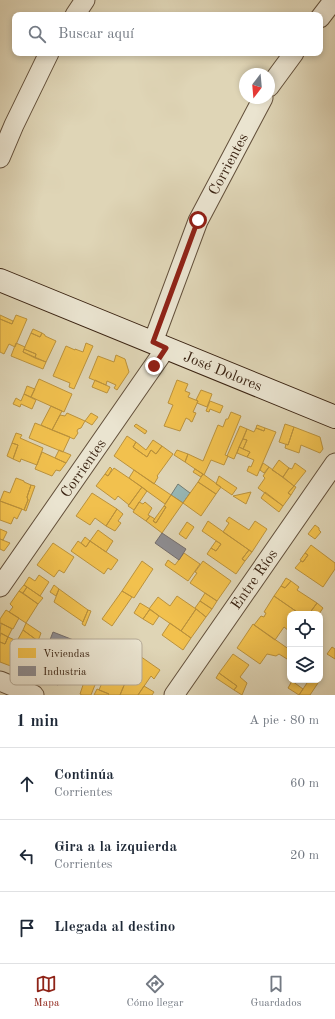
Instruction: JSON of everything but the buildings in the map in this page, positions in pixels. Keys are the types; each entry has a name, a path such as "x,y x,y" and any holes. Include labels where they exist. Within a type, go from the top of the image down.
{"street":[{"path":"77,12 85,0"},
{"path":"323,14 333,1"},
{"path":"0,158 49,56"},
{"path":"275,79 292,56"},
{"name":"Corrientes","path":"0,587 160,345 198,220 260,104"},
{"name":"José Dolores","path":"0,280 335,417"},
{"name":"Entre Ríos","path":"174,695 335,463"},
{"path":"0,681 34,695"}],"water":[{"path":"178,484 190,493 183,503 171,495"}],"route":[{"path":"154,366 166,348 153,342 198,220"}]}
